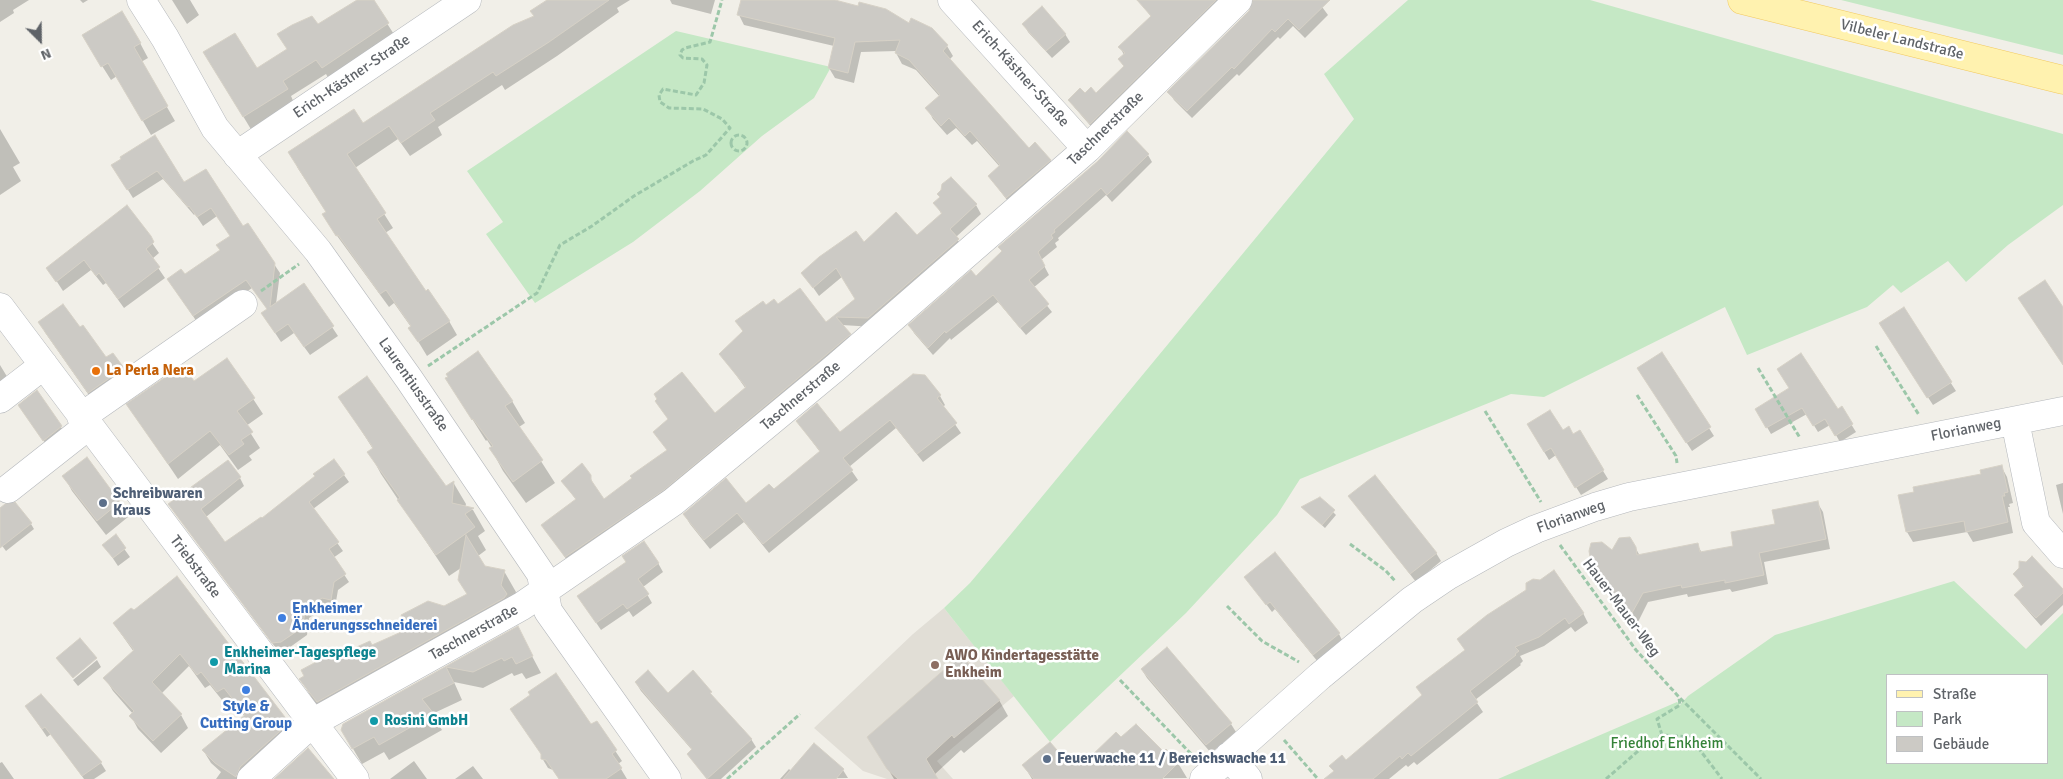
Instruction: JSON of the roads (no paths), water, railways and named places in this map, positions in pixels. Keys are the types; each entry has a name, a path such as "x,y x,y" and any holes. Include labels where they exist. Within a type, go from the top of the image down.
{"main road":[{"name":"Vilbeler Landstraße","path":"1742,0 2063,80"}],"street":[{"name":"Laurentiusstraße","path":"141,0 165,38 215,128 318,251 409,379 541,574 548,611 667,779"},
{"name":"Erich-Kästner-Straße","path":"237,155 467,0"},
{"name":"Erich-Kästner-Straße","path":"952,0 1087,149"},
{"name":"Taschnerstraße","path":"251,779 312,723 522,606 673,502 835,368 1087,149 1238,0"},
{"path":"8,489 85,421 243,304"},
{"name":"Triebstraße","path":"0,307 355,779"},
{"path":"0,399 44,365"},
{"name":"Florianweg","path":"1214,769 1320,676 1412,600 1449,575 1506,543 1548,524 1629,498 2063,411"},
{"name":"Florianweg","path":"2015,421 2036,523 2063,554"},
{"path":"1214,769 1248,779"}],"place":[{"name":"La Perla Nera","path":"96,371"},
{"name":"Schreibwaren Kraus","path":"103,503"},
{"name":"Enkheimer Änderungsschneiderei","path":"282,618"},
{"name":"Enkheimer-Tagespflege Marina","path":"214,662"},
{"name":"AWO Kindertagesstätte Enkheim","path":"935,665"},
{"name":"Style & Cutting Group","path":"246,690"},
{"name":"Rosini GmbH","path":"374,721"},
{"name":"Feuerwache 11 / Bereichswache 11","path":"1047,759"}],"park label":[{"name":"Friedhof Enkheim","path":"1667,744"}]}
